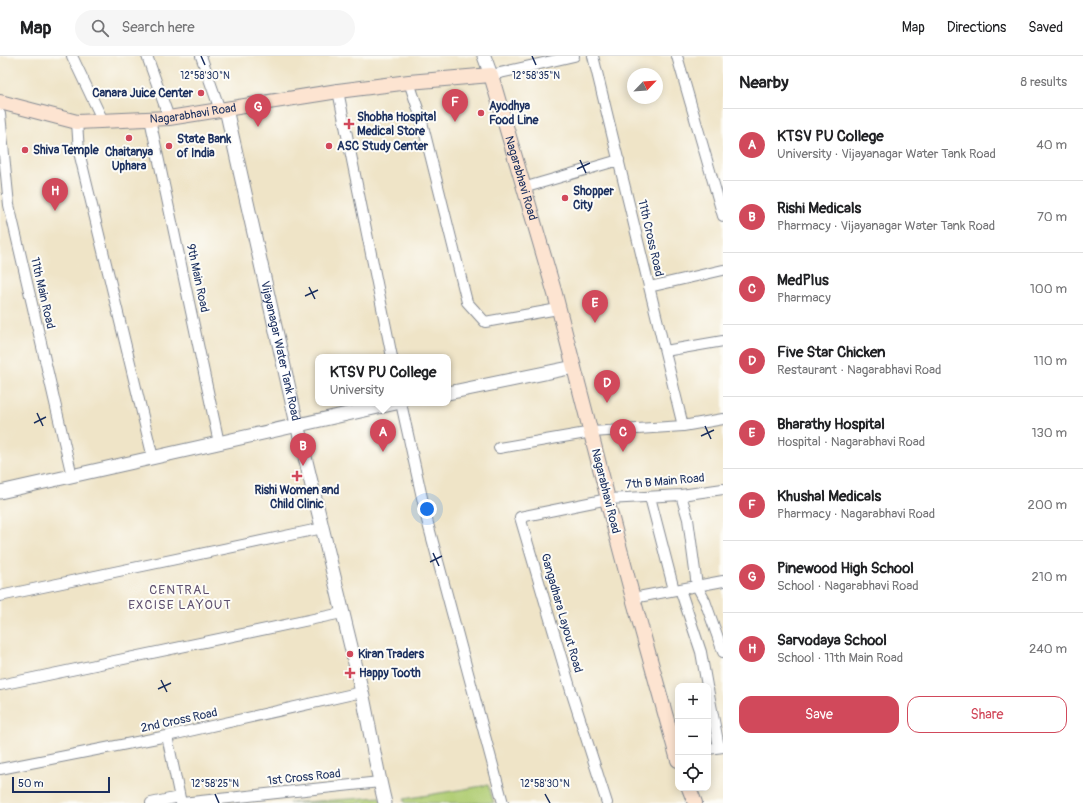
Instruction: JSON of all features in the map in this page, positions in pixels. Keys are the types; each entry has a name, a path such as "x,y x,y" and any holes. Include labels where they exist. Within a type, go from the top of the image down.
{"main road":[{"name":"Nagarabhavi Road","path":"0,102 77,122 150,120 338,91 409,82 491,75 592,432 607,500 632,598 677,755"},
{"path":"690,791 695,803"}],"street":[{"path":"72,56 103,122"},
{"path":"147,56 169,118"},
{"path":"201,56 223,109"},
{"path":"484,56 491,75 574,56"},
{"name":"11th Cross Road","path":"593,56 683,426"},
{"path":"677,56 723,216"},
{"path":"409,82 421,118 467,302 485,322 558,309"},
{"path":"338,91 391,354"},
{"name":"Vijayanagar Water Tank Road","path":"223,109 362,692 385,803"},
{"name":"11th Main Road","path":"0,114 4,204 72,476"},
{"name":"9th Main Road","path":"150,120 219,443"},
{"path":"77,122 79,152 154,458"},
{"path":"523,188 619,160"},
{"path":"650,286 723,270"},
{"path":"665,351 723,341"},
{"path":"451,391 574,367"},
{"path":"0,492 382,406"},
{"path":"402,406 427,520 503,803"},
{"path":"499,448 592,432 683,426 723,419"},
{"name":"7th B Main Road","path":"608,499 681,495 723,489"},
{"path":"681,495 688,519 697,586 705,602 723,652"},
{"path":"650,496 677,590 701,652 707,683"},
{"name":"Gangadhara Layout Road","path":"607,803 572,694 520,517 608,499"},
{"path":"0,596 323,528"},
{"path":"632,598 723,581"},
{"path":"0,685 342,613"},
{"name":"2nd Cross Road","path":"0,769 166,736 362,692"},
{"path":"711,701 721,747 711,749"},
{"path":"166,736 181,801"},
{"name":"1st Cross Road","path":"151,803 380,782"}],"green space":[{"path":"488,785 494,803 405,803 404,799"},
{"path":"380,797 382,803 289,803"}],"place":[{"name":"Canara Juice Center","path":"201,93"},
{"name":"Ayodhya Food Line","path":"481,113"},
{"name":"Khushal Medicals","path":"455,122"},
{"name":"Shobha Hospital Medical Store","path":"349,124"},
{"name":"Pinewood High School","path":"258,127"},
{"name":"Chaitanya Uphara","path":"129,138"},
{"name":"State Bank of India","path":"169,146"},
{"name":"ASC Study Center","path":"329,146"},
{"name":"Shiva Temple","path":"25,150"},
{"name":"Shopper City","path":"565,198"},
{"name":"Sarvodaya School","path":"55,211"},
{"name":"Bharathy Hospital","path":"595,323"},
{"name":"Five Star Chicken","path":"607,403"},
{"name":"KTSV PU College","path":"383,452"},
{"name":"MedPlus","path":"623,452"},
{"name":"Rishi Medicals","path":"303,466"},
{"name":"Rishi Women and Child Clinic","path":"297,476"},
{"name":"Kiran Traders","path":"350,654"},
{"name":"Happy Tooth","path":"350,673"}],"district":[{"name":"CENTRAL EXCISE LAYOUT","path":"180,596"}]}
